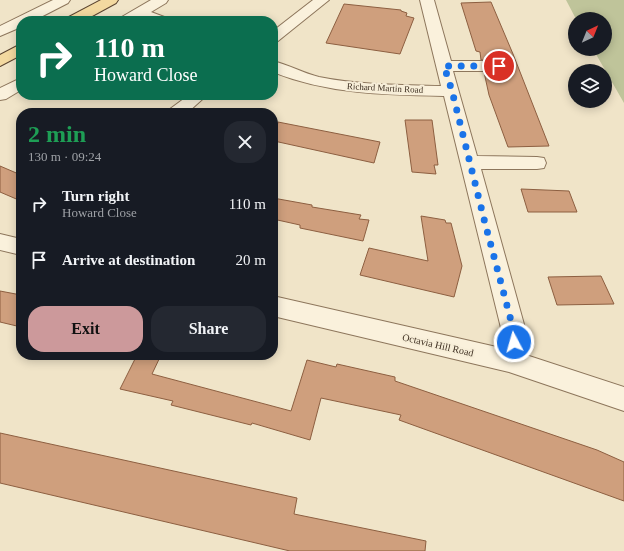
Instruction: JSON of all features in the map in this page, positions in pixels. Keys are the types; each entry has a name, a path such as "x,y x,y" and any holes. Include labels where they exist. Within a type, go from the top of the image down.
{"main road":[{"path":"81,16 111,0"},
{"path":"0,61 16,52"}],"street":[{"path":"31,16 63,0"},
{"path":"133,16 161,0"},
{"path":"278,34 322,0"},
{"path":"427,0 513,328 514,342 509,361"},
{"path":"140,12 150,16"},
{"path":"0,32 16,24"},
{"path":"444,66 499,66"},
{"name":"Richard Martin Road","path":"278,68 313,80 343,86 452,91"},
{"path":"0,95 16,86"},
{"path":"182,108 193,100"},
{"path":"470,162 537,163"},
{"path":"0,242 16,246"},
{"name":"Octavia Hill Road","path":"278,307 509,361 624,399"}],"green space":[{"path":"566,0 624,0 624,103 612,82 612,64 602,64 597,56 612,56 612,12 572,12"}],"building":[{"path":"491,2 549,146 508,147 489,95 484,72 499,72 506,70 508,65 499,60 481,60 480,52 476,51 461,3"},
{"path":"344,4 401,10 407,13 406,16 414,18 400,54 326,43"},
{"path":"405,120 432,120 438,165 434,165 436,174 412,172"},
{"path":"278,122 380,142 374,163 278,142"},
{"path":"0,166 16,173 16,199 0,192"},
{"path":"521,189 569,191 577,212 528,212"},
{"path":"278,199 312,205 312,207 361,215 359,219 369,220 363,241 300,228 300,225 278,220"},
{"path":"421,216 445,220 446,223 451,223 462,266 454,297 360,275 369,248 428,261"},
{"path":"601,276 614,304 557,305 548,277"},
{"path":"0,291 16,294 16,326 0,322"},
{"path":"134,360 159,360 152,374 291,411 307,360 336,367 337,364 395,377 395,381 597,450 624,462 624,501 399,420 401,415 321,398 310,440 252,423 251,425 171,405 173,401 120,389"},
{"path":"0,433 297,498 294,514 426,541 425,551 290,551 0,483"}],"route":[{"path":"499,66 444,66 452,91 513,328 514,342"}]}
